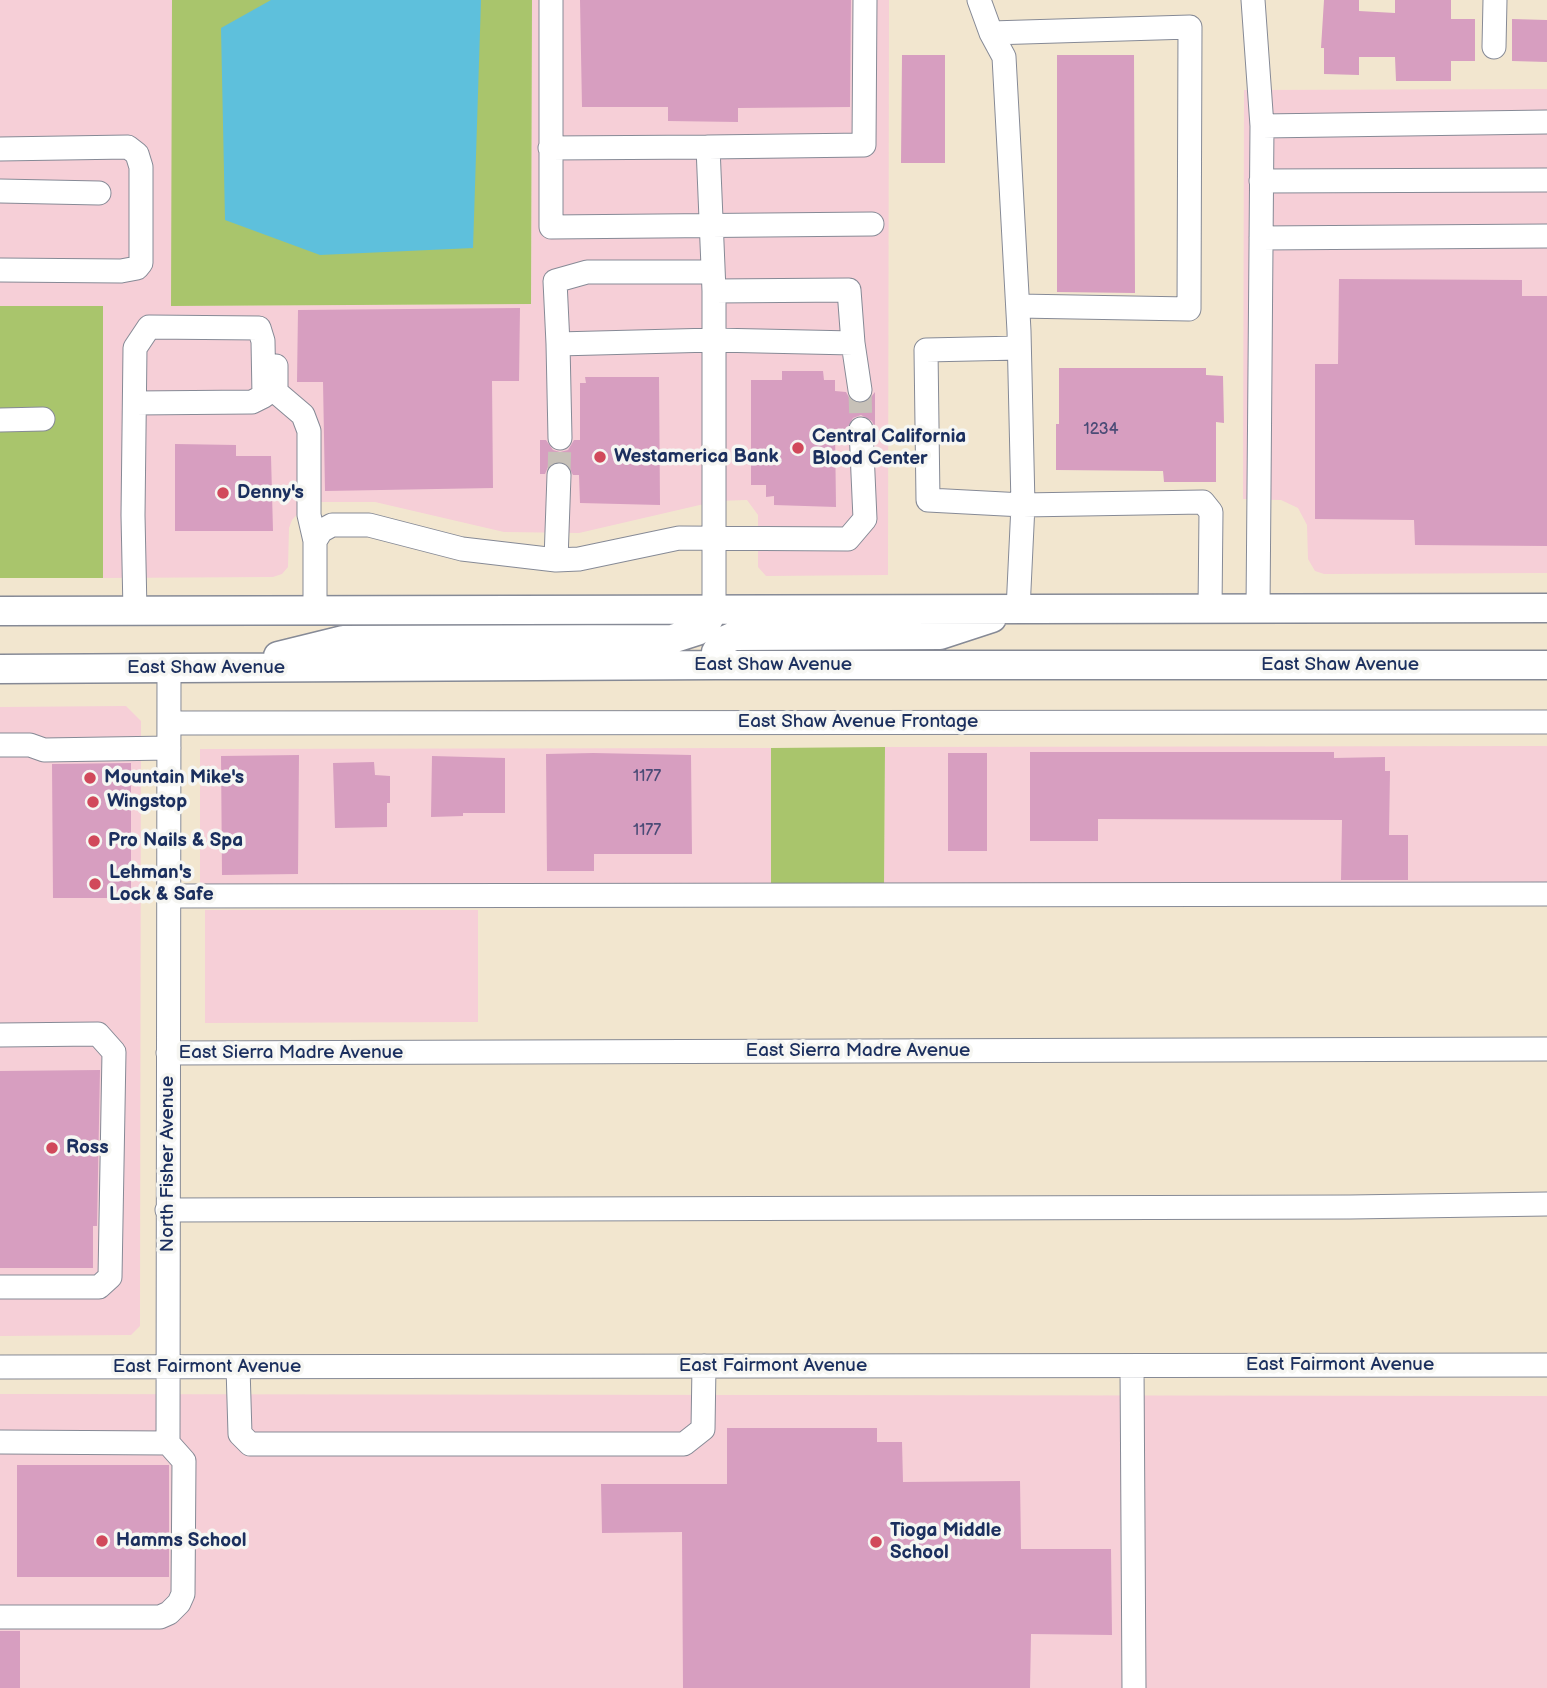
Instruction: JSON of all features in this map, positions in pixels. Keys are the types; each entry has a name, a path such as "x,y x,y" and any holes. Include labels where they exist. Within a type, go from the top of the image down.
{"main road":[{"path":"0,611 1547,608"},
{"path":"231,667 344,640 672,639 705,625 714,610"},
{"path":"715,665 716,652 723,640 734,636 940,635 1018,610"},
{"name":"East Shaw Avenue","path":"0,669 715,665 1547,665"}],"street":[{"path":"551,0 551,227 872,224"},
{"path":"550,148 864,145 865,0"},
{"path":"979,0 991,33 1004,57 1018,306 1023,505 1018,610"},
{"path":"1254,0 1262,126 1258,609"},
{"path":"1494,47 1495,0"},
{"path":"991,33 1190,27 1189,309 1018,306"},
{"path":"1262,126 1547,122"},
{"path":"0,149 128,147 136,154 141,167 141,263 136,268 121,271 0,270"},
{"path":"708,148 714,340 714,610"},
{"path":"1262,181 1547,180"},
{"path":"0,191 99,192"},
{"path":"1261,238 1547,236"},
{"path":"560,438 555,281 587,272 849,290 860,390"},
{"path":"135,403 251,402 264,396 262,336 259,328 149,327 135,348 135,403 135,611"},
{"path":"262,336 276,338 276,392 303,415 309,431 309,515 315,541 315,611"},
{"path":"558,344 714,340 853,343"},
{"path":"1019,348 926,350 928,500 1023,505 1203,502 1211,512 1210,609"},
{"path":"0,420 43,418"},
{"path":"315,541 321,531 331,525 369,525 462,549 579,559 679,538 848,539 865,519 861,429"},
{"path":"556,559 559,475"},
{"name":"North Fisher Avenue","path":"168,1443 169,668"},
{"name":"East Shaw Avenue Frontage","path":"169,723 1547,722"},
{"path":"0,745 30,745 44,750 169,748"},
{"path":"168,896 1547,894"},
{"path":"0,1035 98,1034 114,1052 110,1277 99,1287 0,1287"},
{"name":"East Sierra Madre Avenue","path":"168,1053 1547,1049"},
{"path":"167,1210 1350,1207 1547,1204"},
{"name":"East Fairmont Avenue","path":"0,1367 1547,1365"},
{"path":"238,1367 240,1434 250,1444 684,1444 702,1429 704,1366"},
{"path":"1132,1366 1134,1688"},
{"path":"0,1443 168,1443 184,1461 183,1594 169,1614 160,1617 0,1617"}],"shaded area":[{"path":"0,0 172,0 172,306 531,304 532,0 889,0 888,575 766,576 758,567 758,515 747,500 717,501 579,533 504,532 375,502 317,502 306,505 292,520 289,528 288,567 282,574 273,577 103,578 103,306 0,306"},
{"path":"1547,89 1547,573 1324,574 1315,571 1308,559 1307,525 1298,508 1281,500 1243,499 1244,90"},
{"path":"126,706 141,721 140,1326 131,1335 0,1336 0,707"},
{"path":"1547,746 1547,885 884,887 885,747"},
{"path":"771,748 771,887 200,889 200,749"},
{"path":"205,910 478,910 478,1022 205,1023"},
{"name":"Tioga Middle School","path":"0,1394 1547,1396 1547,1688 0,1688"}],"green space":[{"path":"172,0 532,0 531,304 171,306"},
{"path":"0,306 103,306 103,578 0,578"},
{"path":"885,747 884,887 771,887 771,748"}],"water":[{"path":"271,0 481,0 473,248 320,255 225,220 221,28"}],"building":[{"path":"580,0 851,0 850,107 738,108 738,122 668,121 668,107 582,107"},
{"path":"1324,0 1359,0 1359,11 1395,13 1395,0 1451,0 1451,19 1475,19 1475,61 1451,61 1451,81 1396,81 1395,57 1359,57 1359,75 1324,74 1324,48 1321,48"},
{"path":"1512,19 1547,20 1547,62 1512,61"},
{"path":"902,55 945,55 945,163 901,163"},
{"path":"1057,55 1134,55 1135,293 1057,292"},
{"path":"1339,279 1522,280 1522,296 1547,296 1547,546 1415,545 1414,520 1315,519 1315,364 1338,364"},
{"path":"520,308 519,381 492,381 493,488 325,491 323,382 297,382 298,310"},
{"path":"1059,368 1206,368 1206,375 1223,376 1224,423 1216,422 1216,482 1164,482 1163,471 1056,470"},
{"name":"Central California Blood Center","path":"782,371 823,371 824,380 835,380 835,391 846,392 856,403 868,401 875,392 875,429 872,421 861,415 853,418 847,429 835,429 836,507 774,505 774,496 766,497 766,485 751,485 751,380 782,380"},
{"name":"Westamerica Bank","path":"585,377 659,377 660,505 580,503 579,475 573,475 567,464 553,462 545,474 540,474 540,440 546,440 553,450 560,452 568,450 574,440 580,440 580,383 586,383"},
{"name":"Denny's","path":"175,444 236,445 236,456 271,456 273,531 175,531"},
{"path":"1030,752 1334,752 1334,758 1385,757 1385,771 1390,771 1389,835 1408,835 1408,880 1341,880 1342,820 1098,819 1098,841 1030,841"},
{"path":"948,753 987,753 987,851 948,851"},
{"path":"546,754 691,755 692,854 594,854 594,871 547,871"},
{"path":"299,755 298,874 222,875 221,756"},
{"path":"432,756 505,758 505,813 463,813 463,816 431,817"},
{"path":"374,762 375,775 390,776 387,827 335,828 333,763"},
{"path":"131,763 131,898 53,898 52,764"},
{"name":"Ross","path":"100,1070 97,1226 93,1226 93,1268 0,1268 0,1071"},
{"path":"727,1428 877,1428 877,1442 902,1442 903,1482 1020,1481 1021,1549 1111,1549 1112,1635 1031,1634 1030,1688 683,1688 682,1532 602,1533 601,1484 727,1484"},
{"path":"17,1465 169,1465 169,1577 17,1577"},
{"path":"0,1631 20,1631 20,1688 0,1688"}],"tunnel":[{"path":"860,390 861,429"},
{"path":"559,475 560,438"}],"place":[{"name":"Central California Blood Center","path":"798,448"},
{"name":"Westamerica Bank","path":"600,457"},
{"name":"Denny's","path":"223,493"},
{"name":"Mountain Mike's","path":"90,778"},
{"name":"Wingstop","path":"93,802"},
{"name":"Pro Nails & Spa","path":"94,841"},
{"name":"Lehman's Lock & Safe","path":"95,884"},
{"name":"Ross","path":"52,1148"},
{"name":"Hamms School","path":"102,1541"},
{"name":"Tioga Middle School","path":"876,1542"}]}
